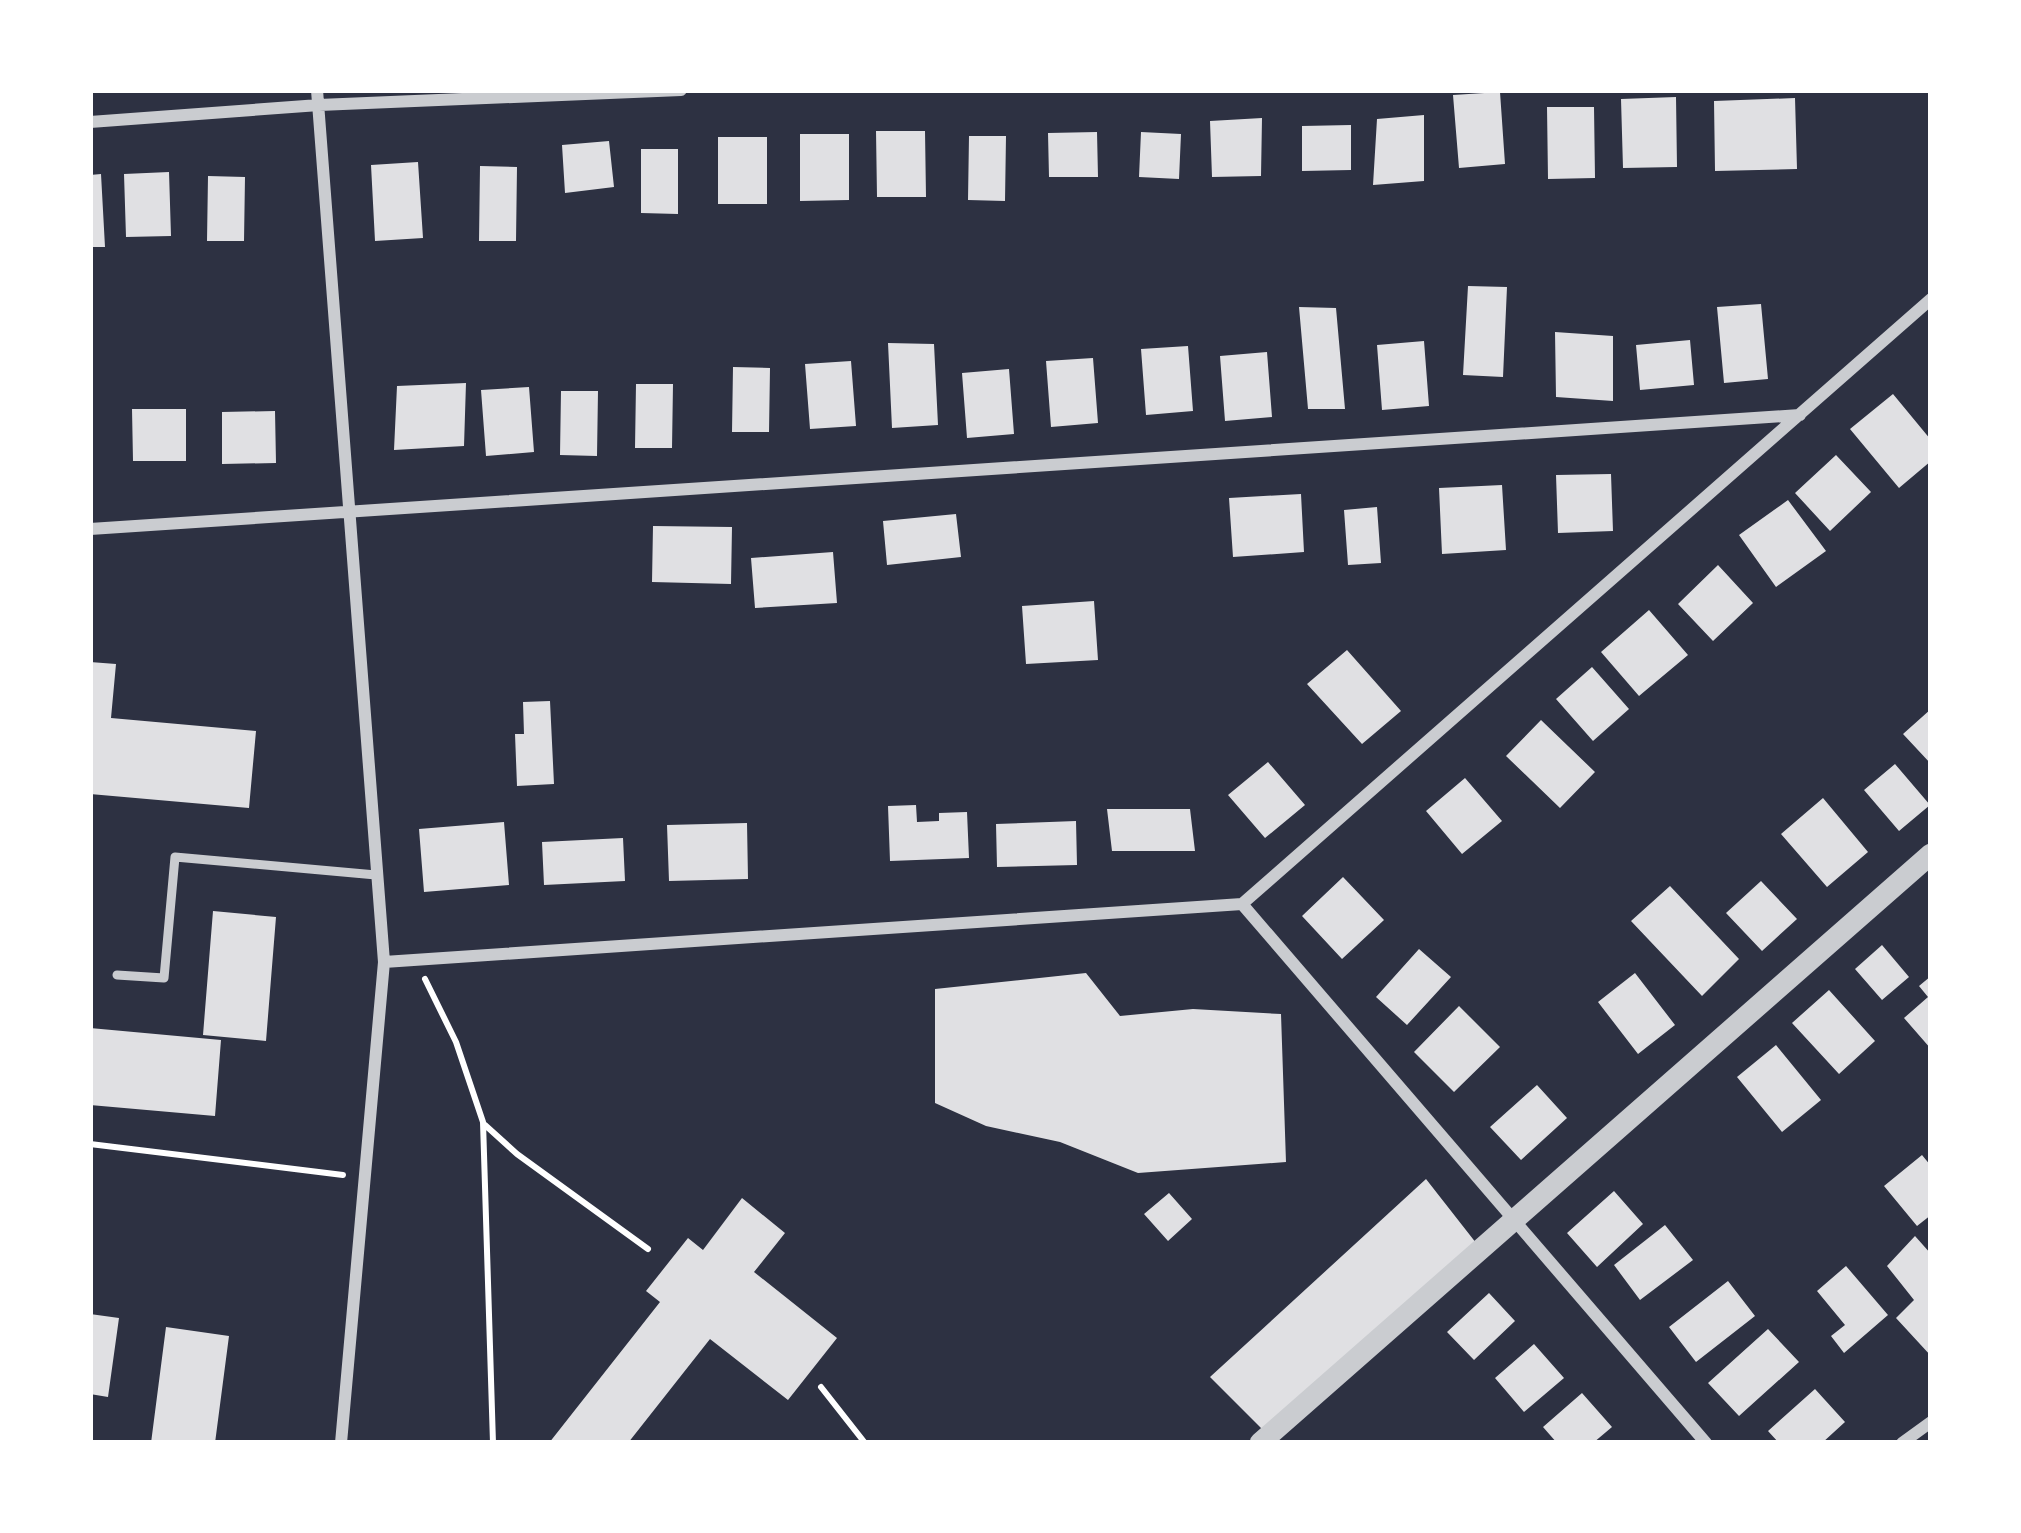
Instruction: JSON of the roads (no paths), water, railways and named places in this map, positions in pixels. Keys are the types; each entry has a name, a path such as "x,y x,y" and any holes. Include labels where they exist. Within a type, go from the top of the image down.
{"street":[{"path":"317,90 384,962 341,1443"},
{"path":"90,122 319,105 681,90"},
{"path":"384,962 1242,904 1931,299"},
{"path":"90,530 1800,415"},
{"path":"1260,1443 1931,854"},
{"path":"1242,904 1706,1443"},
{"path":"1902,1443 1931,1422"}],"lane":[{"path":"117,975 164,978 175,857 376,875"}]}
